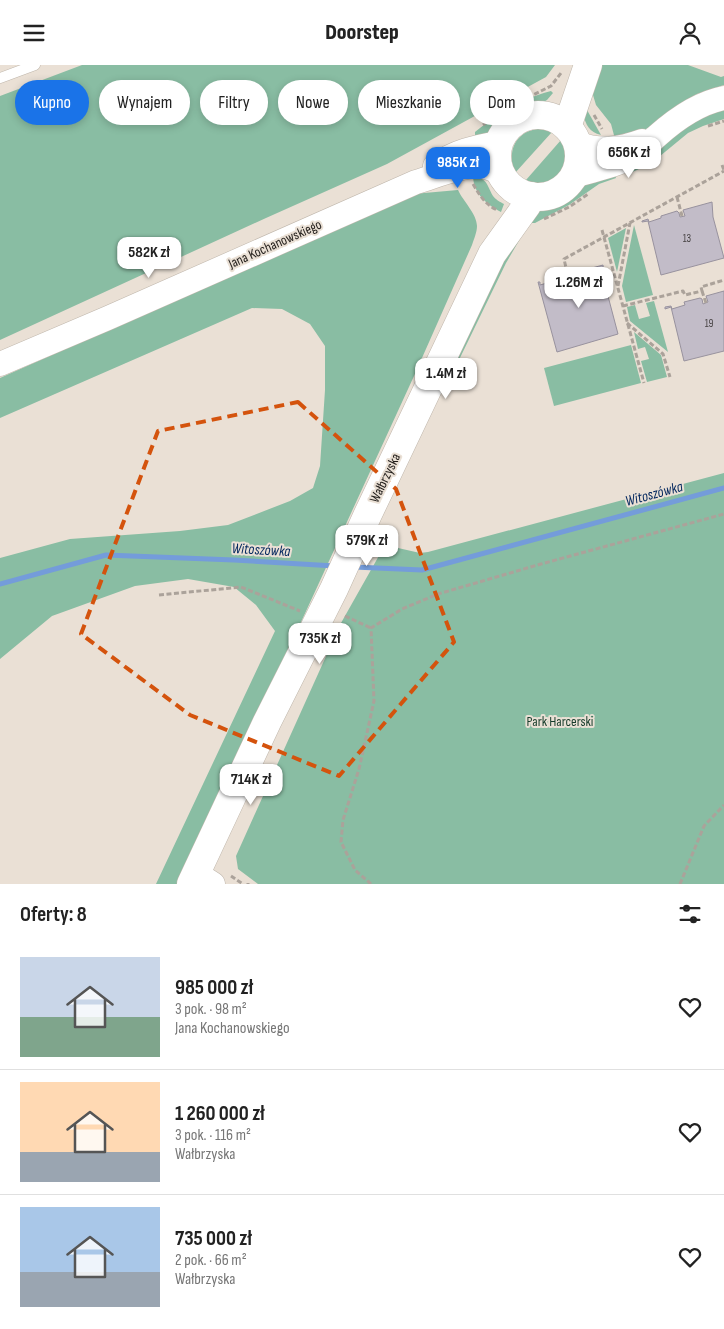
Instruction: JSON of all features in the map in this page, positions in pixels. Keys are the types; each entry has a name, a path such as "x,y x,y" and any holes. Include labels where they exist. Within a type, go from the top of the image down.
{"main road":[{"path":"541,115 556,98 576,65"},
{"path":"572,135 588,65"},
{"path":"541,115 550,117 559,121 572,135 579,154 578,165 584,183 565,187 545,196 531,196 517,191 503,176 497,163 498,143 502,135 523,117 541,115"},
{"path":"492,254 505,196 503,176"},
{"name":"Wałbrzyska","path":"200,880 267,722 326,606 492,254 527,205 531,196"}],"street":[{"path":"584,183 613,165 628,159 695,108 724,97"},
{"path":"572,135 589,147 608,148 627,146 656,136"},
{"path":"416,182 451,156 473,148 498,143"},
{"name":"Jana Kochanowskiego","path":"0,364 108,319 416,182 464,167 481,166 503,176"}],"lane":[{"path":"0,78 35,65"}],"path":[{"path":"702,127 724,121"},
{"path":"569,281 564,259 724,171 722,165"},
{"path":"541,221 569,207 584,183"},
{"path":"677,197 682,217"},
{"path":"618,287 630,223"},
{"path":"602,230 644,383"},
{"path":"706,303 701,287 724,280"},
{"path":"623,306 684,291 685,295 702,291"},
{"path":"628,323 663,354 670,377"},
{"path":"371,628 402,609 438,594 724,514"},
{"path":"159,595 241,587 326,606 371,628"},
{"path":"371,628 374,701 359,769 343,820 341,842 355,870 371,884"},
{"path":"680,884 704,826 724,805"}],"highlighted area":[{"path":"298,402 396,489 454,642 339,776 190,715 81,634 158,431"}],"green space":[{"path":"82,65 555,65 546,77 534,84 534,80 470,80 470,119 460,124 460,80 358,80 358,125 458,125 387,164 0,340 0,96 15,90 15,125 89,125 89,80 42,80"},
{"path":"600,65 688,65 721,77 724,76 724,85 697,94 679,104 650,127 634,135 615,139 611,124 596,105 593,95 593,85"},
{"path":"551,91 553,93 547,100 534,106 534,96"},
{"path":"724,109 724,119 688,133 654,161 627,174 624,165 687,123"},
{"path":"587,110 601,135 591,130 587,125 583,114"},
{"path":"485,125 501,125 494,132 475,141 475,132"},
{"path":"535,129 545,129 552,132 515,173 512,163 513,148 517,140"},
{"path":"561,140 566,150 567,160 564,170 560,175 547,184 526,180"},
{"path":"613,168 616,178 599,184 569,205 535,223 531,223 540,207 567,196 583,180"},
{"path":"473,175 484,180 494,197 504,204 501,212 481,197 475,187"},
{"path":"458,190 476,221 477,226 472,245 228,781 178,884 156,884 275,631 256,605 234,587 188,579 135,586 52,616 0,659 0,558 70,539 180,531 228,525 290,501 313,488 320,466 325,390 325,346 310,324 282,309 252,308 0,418 0,378 413,194"},
{"path":"634,225 653,295 626,302 622,286"},
{"path":"626,228 617,272 608,238"},
{"path":"513,236 520,239 506,263 457,364 454,357"},
{"path":"654,301 668,352 630,321 627,307 635,305 639,319 650,316 646,303"},
{"path":"634,332 661,355 667,377 647,382 641,361 649,359 645,347 638,349"},
{"path":"631,345 641,383 554,406 544,368"},
{"name":"Park Harcerski","path":"724,473 724,884 258,884 238,869 236,856 341,623 385,545 420,553 428,552"}],"building":[{"path":"712,202 713,217 724,258 661,275 648,221 642,221 648,219 649,222 677,211 680,217 685,216 683,210"},
{"path":"603,265 604,281 618,334 557,352 538,282 540,282 540,285 554,281 553,278 564,276 567,281 571,280 570,274"},
{"path":"724,291 724,351 684,361 671,307 665,309 665,307 671,306 672,309 685,305 684,302 700,298 703,304 708,302 706,296"}],"waterway":[{"name":"Witoszówka","path":"354,567 422,570 724,488"},
{"name":"Witoszówka","path":"0,584 106,555 335,566"}]}
